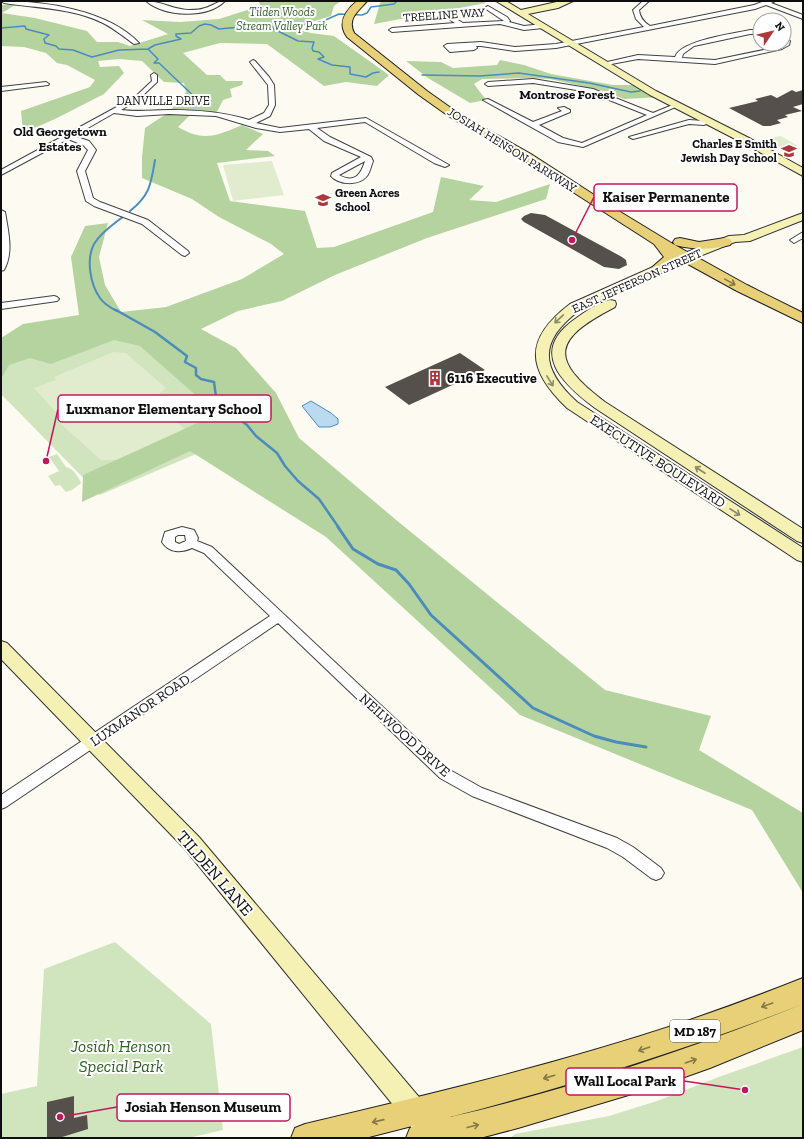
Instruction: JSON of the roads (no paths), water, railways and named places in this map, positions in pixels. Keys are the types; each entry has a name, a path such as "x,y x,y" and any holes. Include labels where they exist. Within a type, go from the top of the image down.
{"main road":[{"path":"352,18 360,6 372,1"},
{"name":"JOSIAH HENSON PARKWAY","path":"352,18 347,28 354,39 423,93 458,118 522,154 657,241 803,306"},
{"name":"JOSIAH HENSON PARKWAY","path":"352,18 355,28 360,36 444,100 544,158 680,242 697,258 803,319"},
{"path":"576,189 587,190 628,211"},
{"path":"656,270 668,262 671,257 669,252 657,241"},
{"path":"680,242 699,246 724,242"},
{"name":"MD 187","path":"305,1138 415,1110 448,1104 634,1052 803,991"},
{"name":"MD 187","path":"431,1137 639,1078 738,1044 803,1017"}],"street":[{"path":"4,1 46,7 100,19 115,27 136,43"},
{"path":"46,7 58,1"},
{"path":"149,1 162,8 181,11 208,9 218,5 222,1"},
{"path":"500,1 606,63 641,86 677,105 691,118 803,180"},
{"path":"520,13 555,6 569,1"},
{"path":"646,1 636,10 639,20 650,28"},
{"path":"470,44 488,44 515,49 572,44 769,2 803,18"},
{"path":"488,8 505,18 507,21 506,23"},
{"path":"443,13 462,25"},
{"name":"TREELINE WAY","path":"392,30 506,23 524,28 543,26"},
{"path":"678,60 680,53 692,45 752,32"},
{"path":"606,63 638,57 715,62 761,52"},
{"path":"250,123 267,114 271,110 272,105 271,85 253,62"},
{"path":"113,111 137,98 147,90 155,81 154,75"},
{"path":"488,84 533,81 592,90 652,115"},
{"path":"1,90 46,84"},
{"path":"486,100 561,140 583,145 677,105"},
{"path":"533,125 568,111 562,108"},
{"name":"DANVILLE DRIVE","path":"1,173 113,111 137,114 193,112 223,115 280,130 366,120 437,162 445,165"},
{"path":"633,137 700,116 803,173"},
{"path":"311,127 327,139 367,157"},
{"path":"67,136 86,143 92,150 81,171 89,199 97,204 145,222 186,253"},
{"path":"1,212 6,247 5,260 1,268"},
{"name":"EAST JEFFERSON STREET","path":"559,345 566,332 590,313 697,258 724,242 733,239 746,238 803,216"},
{"path":"803,235 794,240 803,243"},
{"name":"EAST JEFFERSON STREET","path":"542,344 546,335 557,321 570,310 656,270 741,243 746,238"},
{"path":"593,299 608,304"},
{"path":"1,306 54,300"},
{"name":"EXECUTIVE BOULEVARD","path":"542,344 543,369 554,387 572,405 664,465 778,530 803,536"},
{"name":"EXECUTIVE BOULEVARD","path":"559,345 558,351 560,364 572,383 586,396 680,457 778,530 803,556"},
{"path":"610,429 625,422"},
{"path":"664,465 680,457"},
{"name":"NEILWOOD DRIVE","path":"191,543 208,550 445,774 477,792 612,843 628,852 656,873"},
{"name":"LUXMANOR ROAD","path":"1,803 278,617"},
{"name":"TILDEN LANE","path":"1,648 192,843 415,1110 431,1137"}],"water":[{"path":"311,401 331,413 338,419 338,424 330,427 319,427 302,406"}],"waterway":[{"path":"148,49 155,45 181,39 176,36 176,34 191,33 199,26 205,24 219,29 251,26 292,27 321,22 339,14 362,15 367,13 371,7 394,4 397,1"},
{"path":"1,28 25,26 26,29 49,35 44,39 45,43 56,46 59,49 73,50 92,57 119,50 148,49"},
{"path":"270,27 298,41 314,42 312,48 313,51 319,52 324,57 318,59 332,65 350,67 350,74 366,77 373,73 379,72"},
{"path":"148,49 158,59 154,63 159,63 201,103"},
{"path":"422,75 480,76 519,73 589,83 631,92 640,91"},
{"path":"130,211 146,194 151,182 155,160"},
{"path":"117,311 100,298 94,286 90,271 90,257 94,244 100,236 124,216"},
{"path":"116,310 155,332 187,356 185,362 196,368 196,375 201,379 214,382 216,397 221,405 247,425 256,436 277,453 285,466 298,481 319,499 339,528"},
{"path":"338,527 353,549 378,564 396,570 409,584 431,615 533,708 594,736 616,742 646,747"}],"place":[{"name":"Charles E Smith Jewish Day School","path":"789,151"},
{"name":"Green Acres School","path":"323,200"},
{"name":"Kaiser Permanente","path":"572,240"},
{"name":"6116 Executive","path":"435,378"},
{"name":"Luxmanor Elementary School","path":"46,461"},
{"name":"Wall Local Park","path":"745,1090"},
{"name":"Josiah Henson Museum","path":"60,1117"}],"district":[{"name":"Montrose Forest","path":"567,94"},
{"name":"Old Georgetown Estates","path":"60,138"}],"park label":[{"name":"Tilden Woods Stream Valley Park","path":"282,19"},
{"name":"Josiah Henson Special Park","path":"121,1056"}]}
